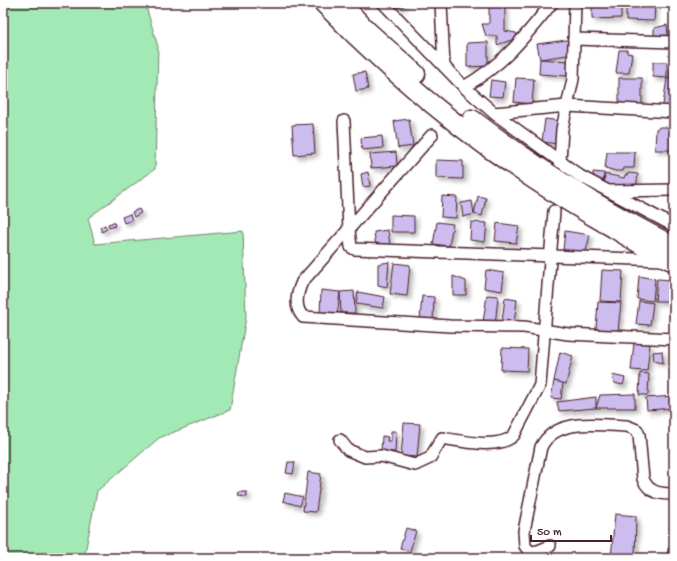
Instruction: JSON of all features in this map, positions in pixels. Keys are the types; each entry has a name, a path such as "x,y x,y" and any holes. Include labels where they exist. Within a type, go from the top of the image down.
{"highway":[{"path":"323,3 357,39 387,66 508,162 593,217 672,256"},
{"path":"341,3 402,62 501,141 598,203 672,256"}],"street":[{"path":"383,3 464,87 494,113 580,176 674,226"},
{"path":"441,3 444,66"},
{"path":"464,87 487,74 516,48 552,3"},
{"path":"560,162 562,128 573,79 575,3"},
{"path":"574,39 674,42"},
{"path":"494,113 566,106 674,112"},
{"path":"344,121 349,230 351,247 357,250 550,256 672,256"},
{"path":"432,135 302,282 297,300 303,317 436,325 524,327 568,334 674,339"},
{"path":"607,190 674,190"},
{"path":"340,440 348,450 365,457 381,456 415,465 430,458 442,438 479,443 510,439 520,427 540,385 554,211"},
{"path":"550,546 538,551 530,552 525,546 524,531 541,447 548,435 561,429 572,426 589,425 627,426 633,428 639,435 643,479 646,484 656,492 674,494"},
{"path":"673,558 674,552"}],"green space":[{"path":"3,3 145,3 158,47 155,169 88,218 95,244 243,231 246,317 230,410 159,438 97,491 84,558 3,558"}],"building":[{"path":"392,3 404,3 404,6 395,7"},
{"path":"621,4 621,18 592,19 592,5"},
{"path":"626,4 655,4 654,21 626,20"},
{"path":"489,7 505,7 505,31 516,33 517,38 497,45 497,36 486,36 482,24 489,24"},
{"path":"667,25 668,35 654,36 654,28"},
{"path":"574,39 568,55 540,59 537,44"},
{"path":"488,42 488,66 467,67 467,43"},
{"path":"619,50 627,50 627,53 632,54 629,73 616,73"},
{"path":"674,58 674,81 670,80 671,59"},
{"path":"540,59 568,61 567,76 539,74"},
{"path":"653,62 667,62 667,78 653,77"},
{"path":"365,72 368,89 356,91 353,74"},
{"path":"516,78 534,79 532,104 514,102"},
{"path":"619,78 642,78 642,108 619,108"},
{"path":"667,78 674,81 674,109 662,111"},
{"path":"491,80 505,82 503,97 489,96"},
{"path":"409,119 413,146 398,148 394,121"},
{"path":"545,119 561,121 558,144 542,142"},
{"path":"674,121 674,150 671,149"},
{"path":"313,124 315,153 294,155 292,125"},
{"path":"666,127 671,130 671,150 655,150 656,129"},
{"path":"382,136 383,148 362,150 361,138"},
{"path":"396,152 397,166 371,168 370,154"},
{"path":"607,152 635,152 634,168 624,168 623,171 616,171 605,168"},
{"path":"436,160 463,161 463,179 436,178"},
{"path":"368,172 370,186 363,187 361,174"},
{"path":"593,172 604,173 603,182 594,181"},
{"path":"628,173 638,174 636,189 604,188 605,174 624,178"},
{"path":"442,196 457,197 456,218 441,217"},
{"path":"478,196 486,198 482,216 474,214"},
{"path":"472,201 474,214 463,217 461,203"},
{"path":"139,209 141,213 134,217 132,212"},
{"path":"130,214 132,220 124,223 122,217"},
{"path":"391,215 414,216 414,232 391,232"},
{"path":"114,222 115,226 109,228 108,224"},
{"path":"437,222 453,224 449,246 433,244"},
{"path":"471,222 487,223 485,242 470,240"},
{"path":"497,223 519,226 516,243 495,241"},
{"path":"105,225 107,229 102,232 100,227"},
{"path":"388,230 390,245 376,247 374,232"},
{"path":"565,231 590,235 586,251 563,250"},
{"path":"389,262 387,287 378,285 378,264"},
{"path":"394,263 410,265 407,296 390,294"},
{"path":"486,270 504,273 502,291 484,288"},
{"path":"602,270 623,271 621,302 600,301"},
{"path":"453,276 466,281 466,295 453,295"},
{"path":"639,276 655,279 653,301 637,299"},
{"path":"657,279 673,280 670,301 655,301"},
{"path":"321,290 340,292 337,317 320,316"},
{"path":"354,291 355,313 341,313 340,292"},
{"path":"358,292 385,297 383,308 356,304"},
{"path":"487,295 498,296 495,326 483,322"},
{"path":"422,296 434,297 433,321 420,320"},
{"path":"505,298 517,300 514,323 502,322"},
{"path":"639,301 653,303 650,325 636,324"},
{"path":"598,302 621,303 618,331 606,332 596,329"},
{"path":"634,343 650,344 647,371 631,370"},
{"path":"502,348 528,349 527,371 501,370"},
{"path":"662,351 663,363 654,361 653,352"},
{"path":"560,352 573,356 566,384 554,381"},
{"path":"640,373 649,374 648,395 639,395"},
{"path":"612,375 625,378 623,385 614,383"},
{"path":"554,381 563,383 561,399 551,398"},
{"path":"635,394 635,408 596,408 600,395"},
{"path":"674,396 674,408 647,410 646,398"},
{"path":"596,397 596,408 559,411 557,402"},
{"path":"404,423 420,424 417,457 401,456"},
{"path":"391,431 396,431 395,452 381,451 382,436 388,437 387,441 391,441"},
{"path":"288,462 295,462 293,474 286,473"},
{"path":"308,472 321,474 316,512 303,511"},
{"path":"239,492 247,492 247,497 238,496"},
{"path":"285,493 303,497 300,506 283,501"},
{"path":"615,514 636,516 635,557 611,558"},
{"path":"406,528 416,531 410,551 400,548"}]}
